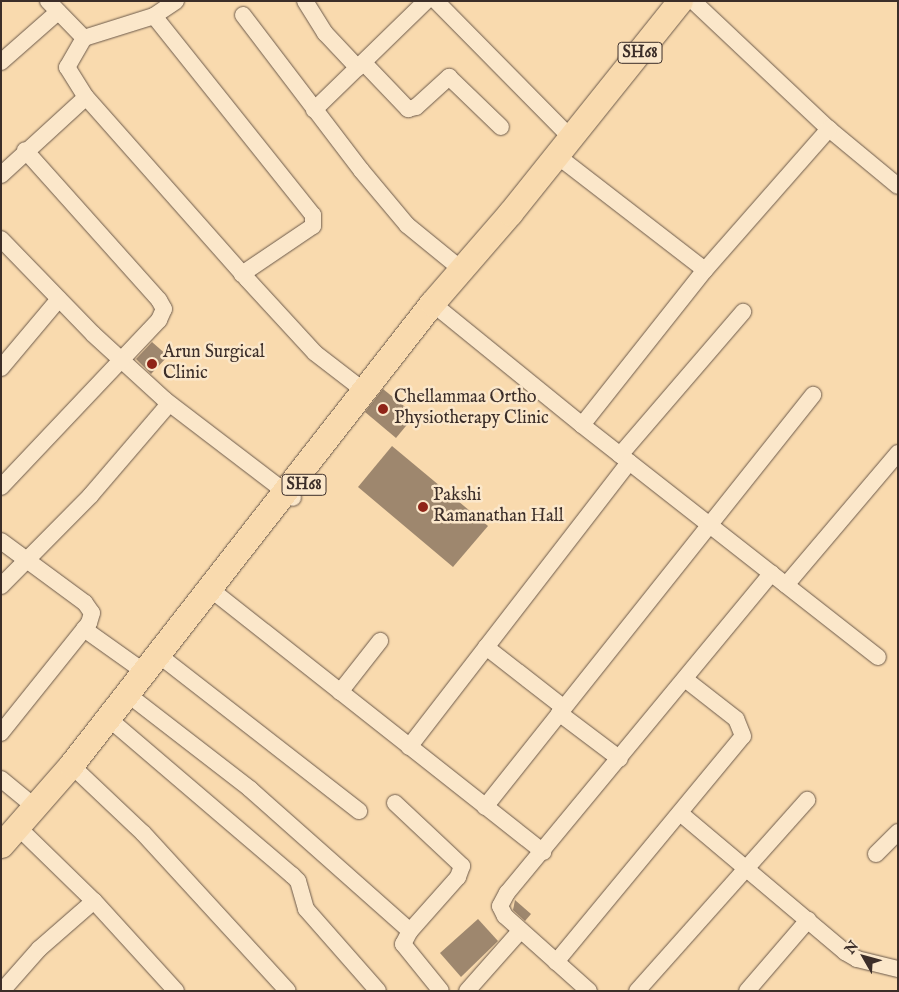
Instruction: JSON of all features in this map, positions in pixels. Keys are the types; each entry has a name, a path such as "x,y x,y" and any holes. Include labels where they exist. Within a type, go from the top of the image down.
{"main road":[{"name":"SH68","path":"1,861 109,726 130,696 143,671 214,591 372,394 461,269 570,136 599,105 680,1"},
{"name":"SH68","path":"290,496 364,390 564,162 596,118 599,105"},
{"name":"SH68","path":"130,696 166,660 214,591"},
{"name":"SH68","path":"1,845 74,768"}],"street":[{"path":"176,1 154,16 84,38 67,68 86,97 242,274 315,353 364,390"},
{"path":"305,1 325,33 408,109 416,107 449,77 501,127"},
{"path":"314,110 426,1"},
{"path":"436,1 570,136"},
{"path":"693,1 829,129 898,186"},
{"path":"1,62 53,7 84,38"},
{"path":"243,15 314,110 407,225 461,269"},
{"path":"154,16 313,215 313,226 242,274"},
{"path":"1,175 25,150 86,97"},
{"path":"582,425 705,270 829,129"},
{"path":"1,487 163,314 162,304 25,150"},
{"path":"564,162 705,270"},
{"path":"3,243 170,404 290,496"},
{"path":"1,368 59,299"},
{"path":"436,306 582,425 878,657"},
{"path":"409,747 486,647 624,458 743,312"},
{"path":"485,807 813,394"},
{"path":"1,586 91,496 170,404"},
{"path":"786,585 898,453"},
{"path":"1,541 90,608 92,618 1,733"},
{"path":"589,991 504,916 500,906 772,574"},
{"path":"214,591 543,852"},
{"path":"84,629 143,671"},
{"path":"340,692 380,642"},
{"path":"486,647 620,760"},
{"path":"166,660 359,811"},
{"path":"556,962 743,736 736,719 686,680"},
{"path":"130,696 250,790 410,931"},
{"path":"109,726 292,875 298,881 306,909 378,991"},
{"path":"74,768 143,833 288,991"},
{"path":"1,780 35,807"},
{"path":"637,991 807,800"},
{"path":"395,804 462,866 458,877 410,931 403,944 441,991"},
{"path":"680,813 851,955 897,967"},
{"path":"876,854 898,832"},
{"path":"24,834 94,901 175,990"},
{"path":"2,991 39,949 94,901"},
{"path":"747,991 808,920"},
{"path":"467,991 520,930"}],"building":[{"path":"152,342 168,356 151,374 136,359"},
{"path":"383,389 415,415 396,438 365,412"},
{"name":"Pakshi Ramanathan Hall","path":"392,446 488,526 453,567 358,487"},
{"path":"515,900 531,914 525,921 513,910"},
{"path":"478,919 498,941 461,977 440,953"}],"place":[{"name":"Arun Surgical Clinic","path":"152,364"},
{"name":"Chellammaa Ortho Physiotherapy Clinic","path":"383,409"},
{"name":"Pakshi Ramanathan Hall","path":"423,507"}]}
